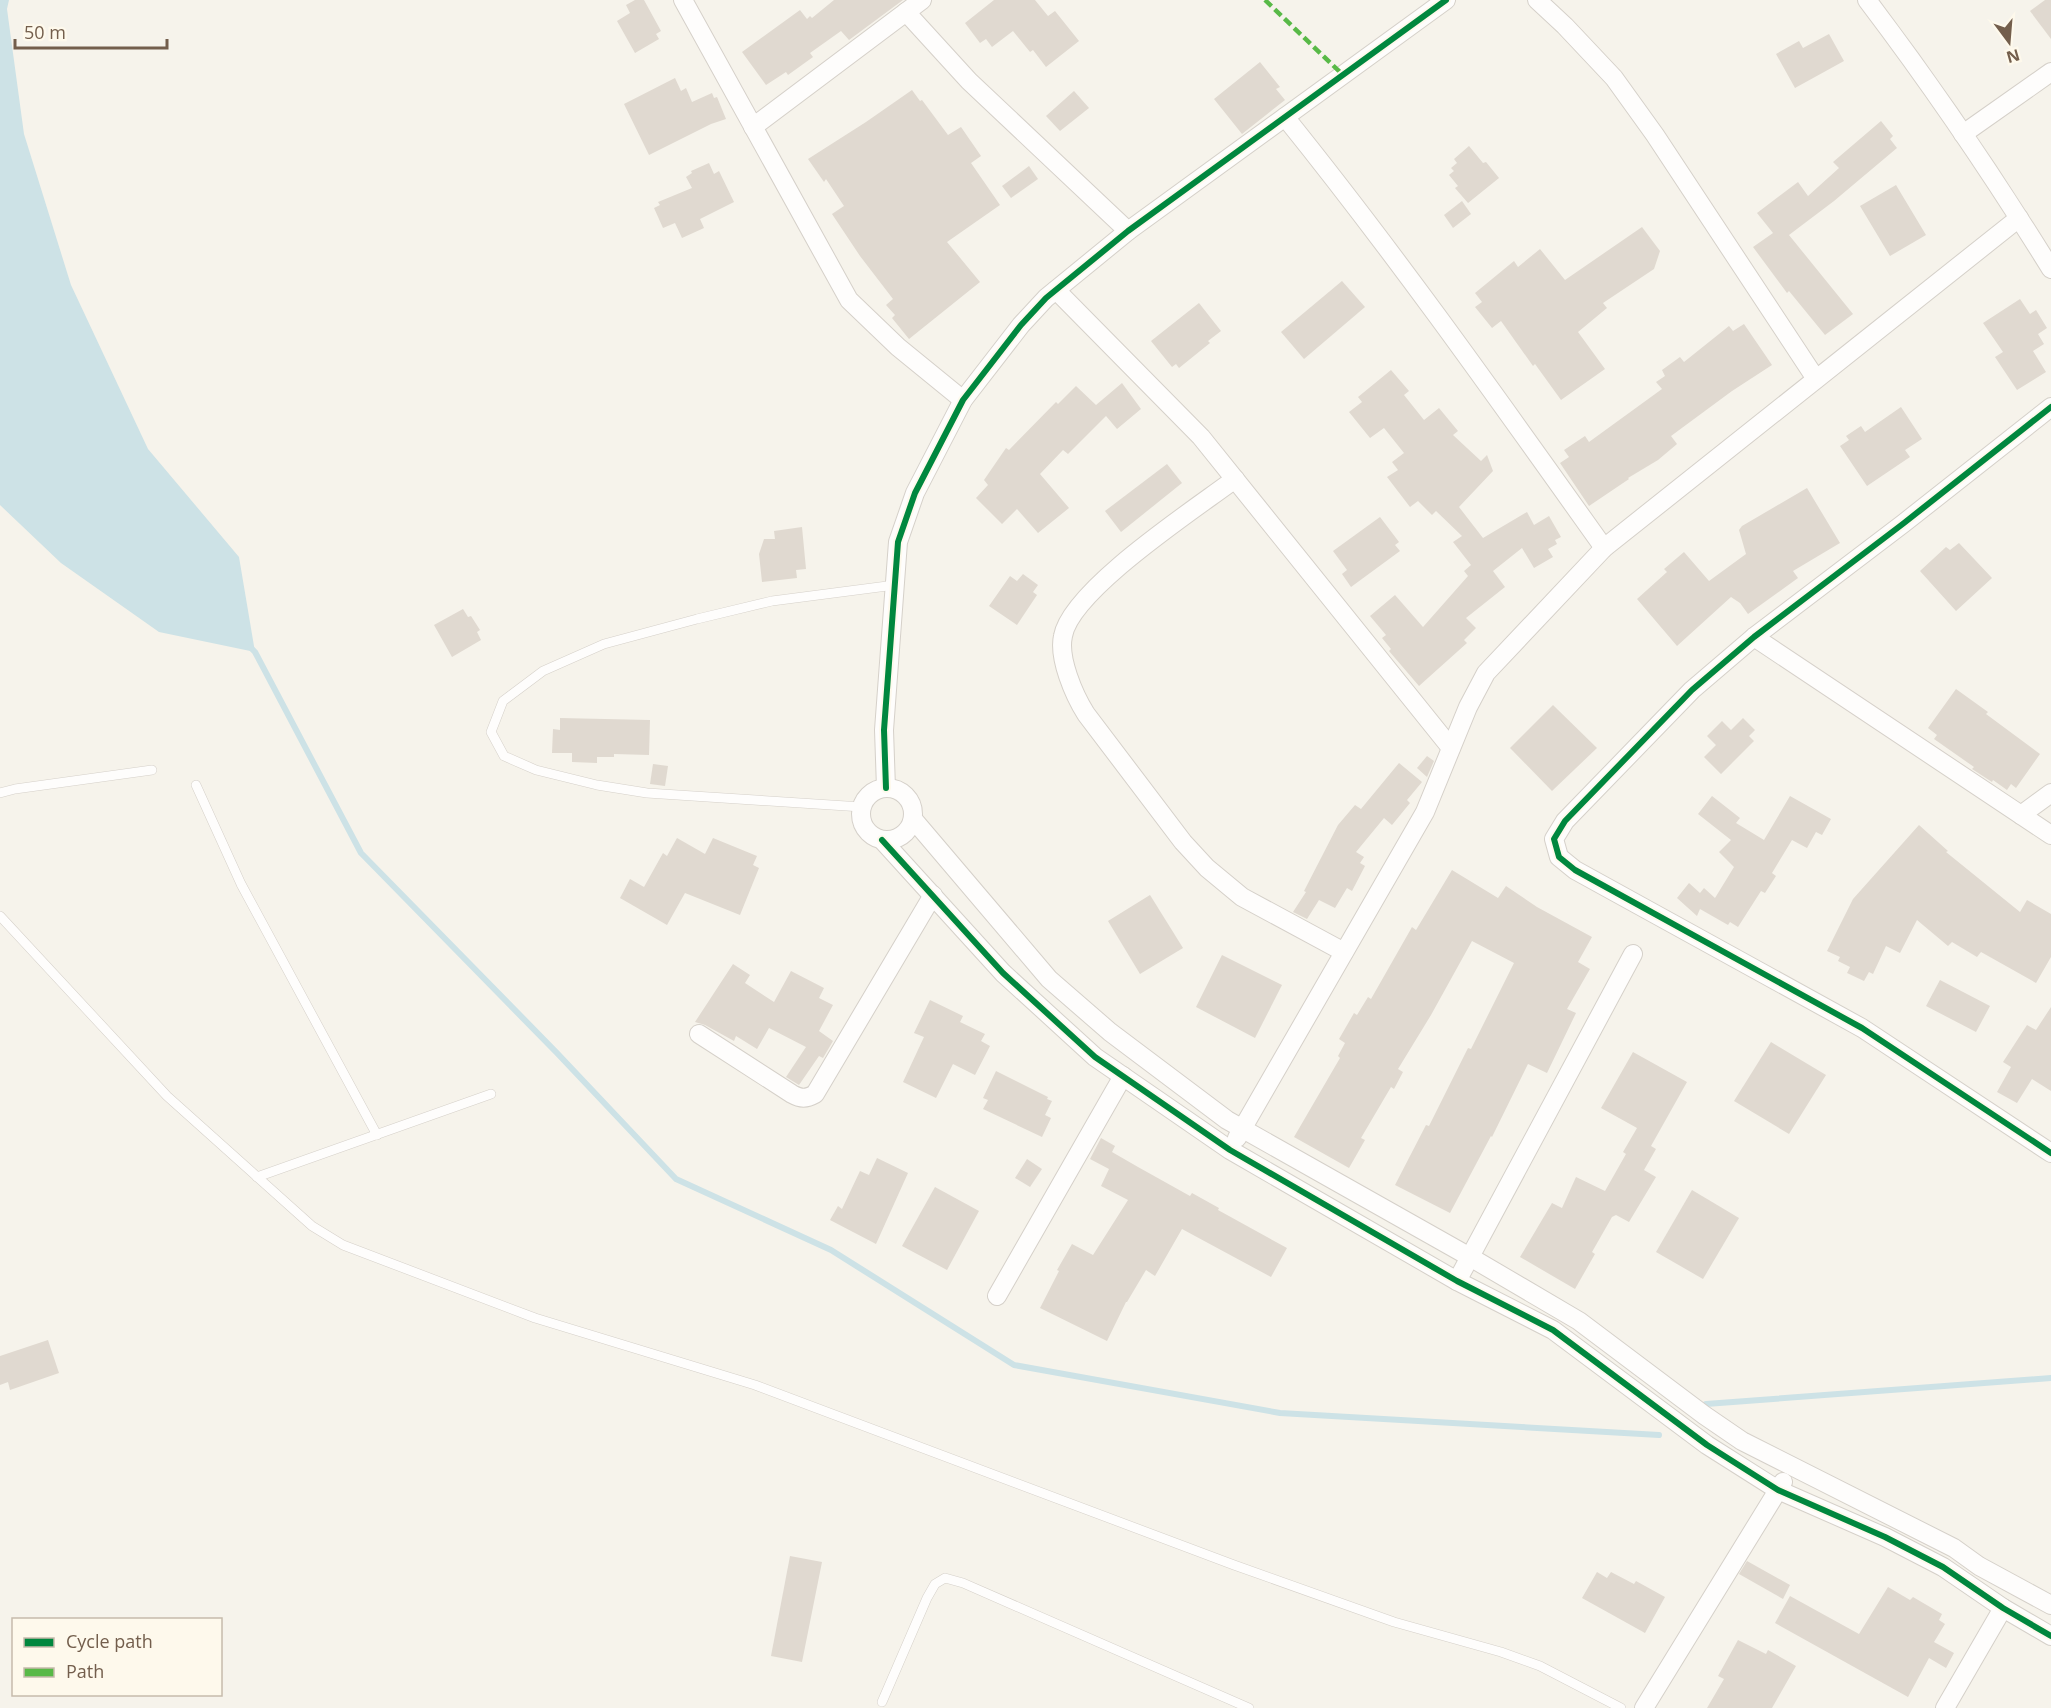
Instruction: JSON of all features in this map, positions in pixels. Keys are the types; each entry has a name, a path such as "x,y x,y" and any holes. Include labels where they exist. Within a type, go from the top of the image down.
{"street":[{"path":"683,0 849,300 898,347 963,400"},
{"path":"753,126 922,0"},
{"path":"886,788 884,730 898,542 915,493 963,400 1021,325 1056,290 1128,231 1446,0"},
{"path":"1537,0 1614,78 1655,135 1816,379"},
{"path":"1868,0 1963,134 2051,269"},
{"path":"906,12 969,81 1128,231"},
{"path":"1963,134 2051,72"},
{"path":"1285,117 1354,203 1428,302 1604,548"},
{"path":"1230,1150 1425,812 1468,707 1486,674 1604,548 2019,218"},
{"path":"1056,290 1201,437 1451,748"},
{"path":"2051,407 1904,524 1754,637 1692,690 1565,821 1554,839 1559,856 1575,870 1862,1028 2051,1153"},
{"path":"1235,479 1104,578 1067,621 1061,648 1074,691 1086,714 1184,842 1208,868 1242,897 1344,952"},
{"path":"1754,637 2051,835"},
{"path":"882,840 897,839 909,830 913,819 910,801 900,791 886,788 875,791 867,797 862,807 862,821 870,834 882,840 1003,973 1095,1057 1230,1150 1457,1281 1553,1330 1707,1445 1778,1490 1885,1537 1943,1567 2003,1608 2051,1636"},
{"path":"2021,815 2051,793"},
{"path":"913,819 1049,979 1110,1032 1227,1120 1579,1321 1742,1441 1953,1548 1979,1566 2051,1605"},
{"path":"699,1034 792,1094 800,1098 808,1098 815,1094 933,896"},
{"path":"1457,1281 1633,954"},
{"path":"997,1296 1124,1077"},
{"path":"1644,1708 1792,1467"},
{"path":"1945,1708 2003,1608"}],"lane":[{"path":"862,807 647,793 597,785 536,770 504,756 491,732 503,701 543,671 604,644 772,601 895,585"},
{"path":"0,794 15,789 152,770"},
{"path":"196,785 241,884 377,1135"},
{"path":"0,916 167,1096 312,1226 343,1245 535,1318 755,1385 1233,1565 1394,1622 1511,1655 1550,1670 1621,1708"},
{"path":"257,1177 491,1094"},
{"path":"882,1702 927,1598 935,1584 945,1578 963,1583 1249,1708"}],"shaded area":[{"path":"0,0 9,0 7,9 24,134 71,285 148,449 239,557 255,652 159,632 61,563 0,505"}],"building":[{"path":"635,0 644,0 661,31 656,34 659,39 635,53 617,21 630,13 626,5"},
{"path":"834,0 903,0 849,40 841,31 810,53 813,57 788,75 786,72 766,85 742,52 800,10 807,19 810,16 812,18"},
{"path":"994,0 1035,0 1048,16 1055,11 1079,41 1046,67 1033,50 1030,52 1013,31 992,47 986,39 980,43 965,23"},
{"path":"2045,0 2051,0 2051,39 2030,11"},
{"path":"1829,34 1844,61 1795,88 1776,54 1799,41 1803,48"},
{"path":"1260,62 1280,87 1276,89 1285,100 1242,134 1214,99"},
{"path":"675,78 681,91 686,88 692,102 712,93 714,98 717,97 726,119 711,124 649,155 624,104"},
{"path":"912,90 948,135 961,127 981,156 971,163 1000,205 947,242 980,282 909,339 892,318 895,315 886,305 893,299 832,214 844,206 826,179 824,182 808,159"},
{"path":"1074,91 1089,108 1060,131 1046,116"},
{"path":"1881,121 1893,136 1890,139 1897,148 1789,235 1853,314 1825,335 1789,291 1787,293 1753,247 1773,233 1757,213 1798,182 1808,196 1839,168 1833,162"},
{"path":"1469,146 1499,178 1468,203 1455,188 1458,186 1449,175 1454,171 1451,168 1457,163 1454,159"},
{"path":"709,163 714,174 719,171 734,202 700,219 704,228 682,238 675,223 663,228 654,208 660,205 658,202 692,188 686,177 692,173 691,171"},
{"path":"1029,166 1038,179 1011,198 1002,186"},
{"path":"1896,185 1926,235 1890,256 1860,206"},
{"path":"1462,201 1471,214 1453,228 1444,215"},
{"path":"1642,227 1660,251 1654,269 1603,303 1607,308 1578,332 1605,369 1561,400 1501,321 1492,328 1475,307 1482,302 1475,293 1514,261 1518,267 1540,249 1565,280"},
{"path":"1342,281 1365,307 1304,359 1281,332"},
{"path":"2020,299 2030,314 2036,310 2047,328 2038,334 2044,344 2033,351 2046,372 2017,390 1995,357 2003,352 1983,323"},
{"path":"1199,303 1221,331 1179,368 1176,364 1172,367 1151,341"},
{"path":"1744,324 1772,365 1671,436 1677,444 1658,460 1589,506 1560,463 1569,457 1564,450 1585,436 1589,442 1662,389 1656,382 1665,376 1662,370 1680,357 1684,362 1729,326 1733,331"},
{"path":"1391,370 1409,391 1404,395 1424,420 1439,408 1458,431 1453,435 1481,461 1487,455 1493,471 1459,507 1483,538 1527,512 1534,525 1549,516 1561,537 1555,540 1557,544 1548,549 1553,557 1534,568 1522,548 1493,571 1505,587 1466,618 1476,628 1464,640 1467,643 1419,686 1389,651 1391,649 1382,638 1386,635 1370,616 1395,595 1423,627 1468,576 1464,571 1471,565 1453,542 1462,536 1436,511 1432,515 1418,501 1410,507 1387,477 1398,470 1392,462 1404,453 1384,428 1370,438 1349,412 1362,402 1358,397"},
{"path":"1122,383 1141,409 1117,429 1106,416 1068,454 1063,450 1040,474 1069,508 1038,533 1017,509 1002,524 976,498 988,485 984,480 1006,448 1009,450 1056,402 1058,404 1076,386 1096,405"},
{"path":"1901,407 1922,439 1905,450 1910,457 1867,486 1840,446 1849,440 1846,436 1861,426 1865,432"},
{"path":"1167,464 1182,483 1121,532 1105,511"},
{"path":"1807,488 1840,543 1793,571 1798,578 1748,614 1740,603 1731,597 1677,646 1637,599 1667,572 1664,569 1684,552 1709,581 1746,554 1739,530 1742,526"},
{"path":"1380,517 1399,542 1395,545 1400,551 1351,587 1342,574 1347,570 1333,551"},
{"path":"802,527 806,569 796,570 797,578 762,582 759,554 764,539 775,539 774,531"},
{"path":"1959,543 1992,578 1956,611 1920,571 1946,547 1950,550"},
{"path":"1023,574 1038,585 1033,592 1037,595 1017,625 989,606 1010,576 1017,581"},
{"path":"463,609 468,617 471,616 480,630 477,632 481,640 452,657 434,625"},
{"path":"1956,689 2040,754 2016,788 2011,784 2007,790 1993,780 1992,782 1934,739 1937,735 1928,728"},
{"path":"1553,705 1597,748 1552,791 1510,748"},
{"path":"560,718 650,720 649,755 614,754 614,757 597,757 597,763 572,762 572,753 552,753 553,729 560,730"},
{"path":"1743,718 1755,730 1749,736 1754,741 1721,774 1704,757 1716,745 1707,736 1722,721 1731,730"},
{"path":"1427,756 1434,761 1427,777 1417,768"},
{"path":"1399,763 1422,782 1407,800 1410,803 1392,825 1384,818 1356,852 1364,857 1360,863 1365,866 1352,891 1347,888 1335,908 1319,900 1307,919 1293,912 1306,892 1304,891 1338,825 1355,805 1361,809"},
{"path":"653,764 668,766 665,786 650,784"},
{"path":"1712,796 1740,818 1736,823 1764,840 1790,796 1831,819 1822,835 1816,832 1807,848 1792,840 1772,873 1776,876 1765,893 1761,891 1738,927 1730,922 1728,925 1700,909 1697,916 1677,898 1689,883 1700,893 1704,888 1715,898 1734,867 1719,852 1731,840 1698,814"},
{"path":"1919,825 1948,851 1946,852 2020,912 2027,900 2051,914 2051,957 2036,983 1981,952 1977,957 1952,942 1948,946 1917,920 1900,953 1886,946 1873,974 1869,972 1864,981 1847,973 1850,967 1838,961 1840,957 1827,951 1853,899"},
{"path":"677,838 705,854 713,838 757,856 753,865 759,868 740,915 685,893 667,925 620,898 630,879 644,887 663,853 667,856"},
{"path":"1452,870 1498,898 1506,886 1537,907 1592,937 1578,962 1590,969 1567,1009 1576,1013 1547,1073 1528,1064 1492,1137 1450,1213 1395,1185 1426,1125 1429,1126 1468,1048 1471,1049 1514,963 1472,941 1398,1069 1403,1072 1394,1089 1391,1087 1361,1138 1365,1140 1349,1168 1294,1137 1340,1058 1338,1056 1345,1043 1339,1039 1354,1013 1357,1015 1368,997 1371,999 1412,927 1416,930"},
{"path":"1150,895 1183,948 1140,974 1108,921"},
{"path":"1222,955 1282,985 1255,1038 1196,1007"},
{"path":"733,964 750,975 745,983 774,1002 791,971 824,988 819,998 833,1005 819,1031 833,1041 823,1058 819,1056 799,1085 786,1077 806,1047 769,1028 757,1049 736,1036 734,1041 695,1022"},
{"path":"1940,980 1990,1006 1976,1032 1926,1006"},
{"path":"930,1000 963,1016 960,1022 985,1034 981,1041 990,1046 975,1075 953,1064 936,1098 903,1082 924,1037 914,1033"},
{"path":"2051,1007 2051,1091 2032,1079 2017,1103 1997,1092 2011,1067 2003,1062 2027,1025 2036,1030"},
{"path":"1771,1042 1826,1075 1789,1134 1734,1101"},
{"path":"1633,1052 1687,1082 1651,1146 1656,1149 1644,1170 1656,1177 1629,1222 1616,1215 1612,1217 1575,1289 1520,1257 1552,1203 1562,1208 1576,1177 1605,1191 1626,1154 1623,1152 1637,1128 1601,1108"},
{"path":"996,1071 1052,1101 1045,1115 1051,1118 1042,1137 983,1109 988,1100 983,1098"},
{"path":"1101,1138 1115,1146 1112,1152 1190,1196 1192,1193 1287,1248 1271,1277 1182,1229 1155,1276 1146,1270 1126,1302 1107,1341 1040,1308 1072,1244 1093,1255 1128,1200 1101,1186 1109,1169 1090,1159"},
{"path":"877,1158 908,1173 876,1244 830,1220 838,1206 842,1209 860,1171 869,1175"},
{"path":"1027,1159 1042,1169 1030,1187 1015,1178"},
{"path":"935,1187 979,1211 947,1270 902,1246"},
{"path":"1692,1190 1739,1218 1703,1279 1656,1252"},
{"path":"48,1340 59,1373 10,1390 8,1382 0,1385 0,1356"},
{"path":"790,1556 822,1562 802,1662 771,1656"},
{"path":"1747,1561 1790,1585 1783,1599 1739,1574"},
{"path":"1597,1572 1607,1578 1611,1572 1634,1584 1636,1581 1665,1597 1645,1633 1582,1598"},
{"path":"1888,1587 1910,1600 1913,1597 1942,1614 1939,1620 1945,1624 1934,1642 1954,1653 1946,1668 1929,1658 1908,1697 1775,1623 1790,1596 1859,1634"},
{"path":"1738,1640 1766,1654 1768,1650 1796,1666 1772,1708 1707,1708 1724,1679 1718,1676"}],"waterway":[{"path":"250,647 255,652 361,853 557,1053 676,1179 831,1250 1014,1365 1280,1413 1659,1435"},
{"path":"1706,1404 2051,1378"}],"marked path":[{"path":"1265,0 1343,75"}],"cycle path":[{"path":"886,788 884,730 898,542 915,493 963,400 1021,325 1046,298 1128,231 1446,0"},
{"path":"2051,407 1754,637 1692,690 1565,821 1554,839 1559,857 1575,870 1862,1028 2051,1153"},
{"path":"882,840 1003,973 1095,1057 1230,1150 1457,1281 1553,1330 1707,1445 1778,1490 1885,1537 1943,1567 2003,1608 2051,1636"}]}
